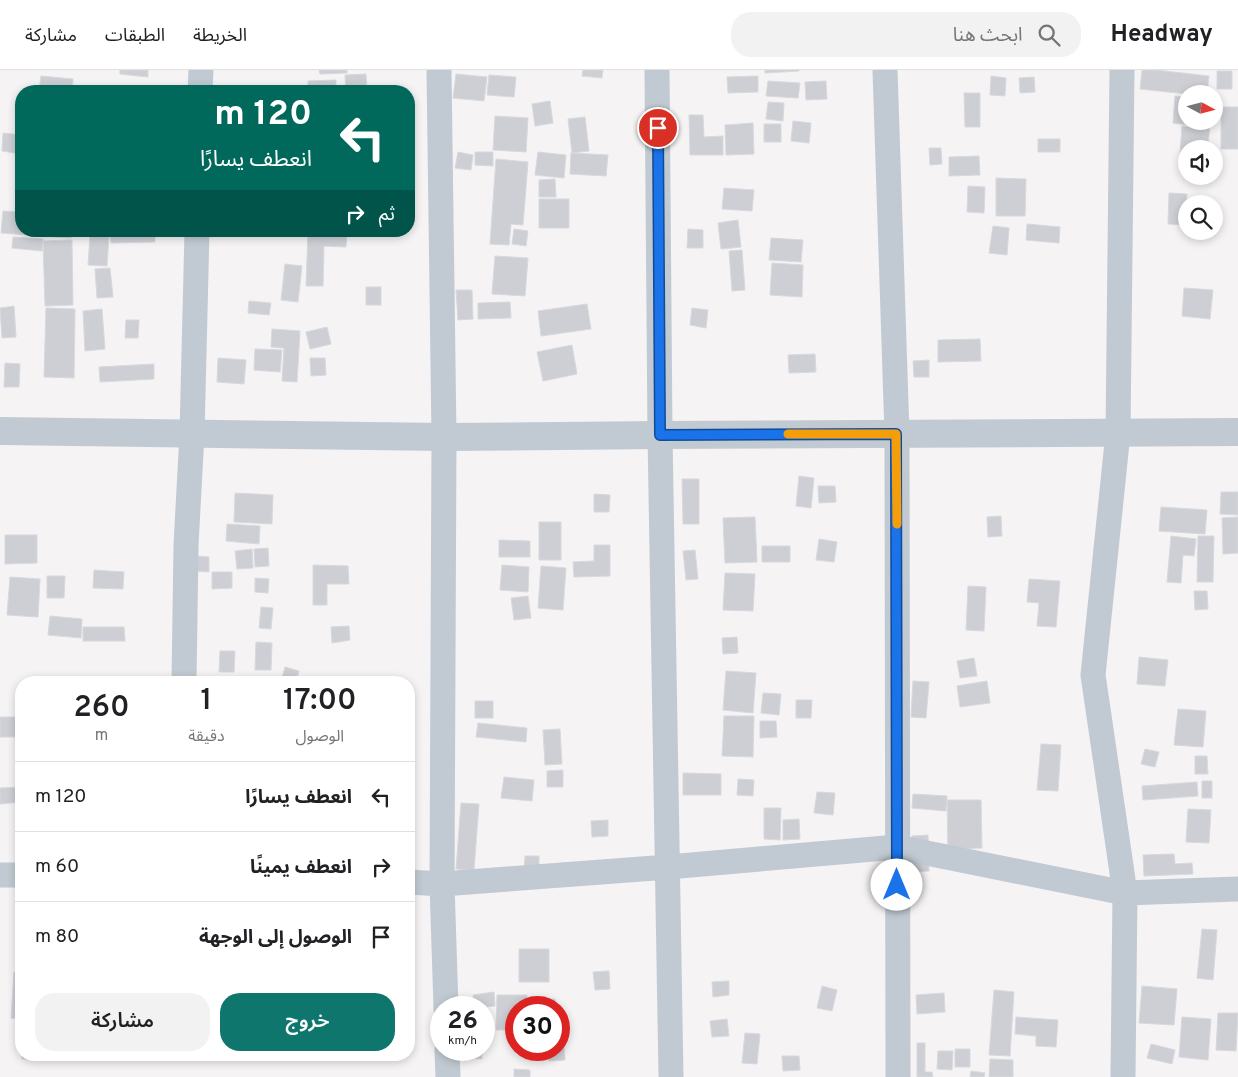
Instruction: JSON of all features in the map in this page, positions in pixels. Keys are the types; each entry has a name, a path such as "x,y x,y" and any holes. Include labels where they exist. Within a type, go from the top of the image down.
{"street":[{"path":"200,85 201,70"},
{"path":"440,70 444,437 442,884 446,996"},
{"path":"657,70 660,435 671,1077"},
{"path":"885,70 896,434 898,1077"},
{"path":"1122,70 1118,433 1093,675 1125,893 1123,1077"},
{"path":"184,676 186,545 192,434 197,237"},
{"path":"0,431 444,437 1238,432"},
{"path":"415,882 442,884 897,847 1125,893 1238,889"},
{"path":"0,875 15,875"},
{"path":"447,1061 448,1077"}],"building":[{"path":"120,70 148,70 148,77 120,74"},
{"path":"319,70 347,70 347,73 320,74"},
{"path":"583,70 603,70 602,78 582,76"},
{"path":"765,70 799,70 799,71 765,73"},
{"path":"1142,70 1209,76 1208,85 1178,85 1178,93 1140,89"},
{"path":"1217,71 1232,71 1232,89 1223,89 1223,85 1217,85"},
{"path":"366,74 367,85 346,85 345,75"},
{"path":"456,74 487,77 484,101 453,98"},
{"path":"489,75 516,77 514,97 487,95"},
{"path":"41,76 73,79 72,85 40,85"},
{"path":"758,76 758,92 728,93 727,77"},
{"path":"991,76 1006,78 1005,96 990,95"},
{"path":"1034,77 1035,92 1020,93 1019,78"},
{"path":"336,80 336,85 308,85 308,81"},
{"path":"768,81 800,83 798,98 766,96"},
{"path":"826,81 827,99 806,100 805,82"},
{"path":"964,93 980,93 980,127 965,127"},
{"path":"1175,96 1178,96 1178,124 1173,123"},
{"path":"550,101 553,123 535,126 532,104"},
{"path":"768,102 784,103 783,121 766,119"},
{"path":"1223,107 1238,107 1238,149 1223,149 1223,140 1221,140"},
{"path":"689,115 703,115 704,137 723,136 723,155 690,155"},
{"path":"495,116 528,118 526,152 493,150"},
{"path":"585,117 589,151 572,153 568,119"},
{"path":"793,121 811,123 809,143 791,141"},
{"path":"753,123 754,154 726,155 725,125"},
{"path":"764,124 781,124 781,142 764,142"},
{"path":"1182,130 1209,130 1209,140 1181,140"},
{"path":"3,133 15,134 15,153 2,151"},
{"path":"1038,139 1060,139 1060,152 1038,152"},
{"path":"929,148 941,148 942,164 930,165"},
{"path":"458,152 473,155 471,170 455,168"},
{"path":"475,152 493,152 493,166 475,165"},
{"path":"538,152 566,155 564,178 535,175"},
{"path":"571,153 608,155 606,176 570,174"},
{"path":"979,156 980,175 949,176 949,157"},
{"path":"496,159 528,162 523,225 511,224 509,245 490,244"},
{"path":"996,178 1026,179 1025,216 996,216"},
{"path":"555,179 556,197 539,197 539,180"},
{"path":"968,186 985,187 984,213 967,212"},
{"path":"724,188 754,190 752,211 722,209"},
{"path":"1169,193 1187,194 1178,195 1178,225 1168,224"},
{"path":"539,199 569,199 569,228 539,228"},
{"path":"3,211 15,212 15,234 1,233"},
{"path":"738,220 741,247 721,249 718,223"},
{"path":"1027,224 1060,227 1059,243 1026,240"},
{"path":"993,226 1009,228 1007,255 989,253"},
{"path":"514,229 528,231 526,246 512,244"},
{"path":"688,229 703,230 703,248 687,248"},
{"path":"13,237 43,239 42,251 12,248"},
{"path":"90,237 109,237 107,266 88,265"},
{"path":"110,237 155,237 155,242 111,243"},
{"path":"308,237 347,237 346,247 324,246 323,286 306,286"},
{"path":"771,238 803,240 801,262 769,260"},
{"path":"72,240 73,305 45,306 43,241"},
{"path":"742,250 745,290 732,291 729,251"},
{"path":"495,256 528,258 525,296 492,294"},
{"path":"772,263 803,265 802,297 770,295"},
{"path":"285,264 302,266 298,302 281,300"},
{"path":"110,268 113,297 97,298 95,269"},
{"path":"366,287 381,287 381,305 366,305"},
{"path":"1184,288 1213,290 1210,319 1182,316"},
{"path":"456,290 472,290 473,319 458,320"},
{"path":"249,301 271,303 269,315 248,313"},
{"path":"510,302 511,318 478,319 478,303"},
{"path":"587,304 591,329 541,336 538,311"},
{"path":"14,306 16,337 2,338 0,308"},
{"path":"46,308 75,309 74,378 44,377"},
{"path":"692,308 708,310 706,328 690,325"},
{"path":"102,309 105,349 85,351 83,311"},
{"path":"126,320 139,320 138,338 125,338"},
{"path":"327,327 331,344 310,349 306,332"},
{"path":"272,329 300,331 297,382 282,381 284,348 271,347"},
{"path":"980,339 981,361 938,362 938,340"},
{"path":"572,345 577,374 543,381 537,352"},
{"path":"255,349 282,350 280,372 254,370"},
{"path":"815,354 816,372 789,373 788,355"},
{"path":"218,358 246,360 244,384 217,382"},
{"path":"310,358 325,358 326,375 311,376"},
{"path":"929,360 929,377 914,377 913,361"},
{"path":"5,363 20,364 19,387 4,387"},
{"path":"154,364 154,379 100,382 99,367"},
{"path":"799,476 814,478 811,508 796,506"},
{"path":"682,479 699,479 699,524 683,524"},
{"path":"818,486 835,486 836,502 819,503"},
{"path":"1221,492 1238,492 1238,515 1220,514"},
{"path":"235,493 273,495 272,524 234,522"},
{"path":"594,494 610,495 609,512 594,512"},
{"path":"1161,507 1207,510 1205,534 1159,531"},
{"path":"1001,516 1002,536 988,537 987,517"},
{"path":"755,517 757,562 725,563 723,518"},
{"path":"1238,517 1238,553 1223,554 1222,518"},
{"path":"539,522 561,522 561,560 539,560"},
{"path":"227,524 260,526 259,544 226,541"},
{"path":"5,535 37,535 37,563 5,564"},
{"path":"1171,536 1196,539 1194,556 1183,555 1181,583 1167,582"},
{"path":"1198,536 1214,536 1213,582 1197,582"},
{"path":"819,539 837,542 834,562 816,560"},
{"path":"499,540 530,541 530,557 499,557"},
{"path":"594,545 610,545 610,576 574,577 573,562 594,561"},
{"path":"762,546 790,546 790,562 762,562"},
{"path":"268,548 269,566 255,567 254,549"},
{"path":"252,549 253,568 237,569 235,551"},
{"path":"695,550 698,579 686,580 683,551"},
{"path":"196,556 209,557 209,572 195,571"},
{"path":"313,565 348,566 349,584 327,584 327,605 313,605"},
{"path":"502,565 529,567 528,592 500,590"},
{"path":"541,566 566,568 563,610 538,608"},
{"path":"94,570 124,572 123,589 93,588"},
{"path":"212,572 232,572 232,588 212,589"},
{"path":"725,573 755,574 753,611 723,610"},
{"path":"47,576 65,576 64,598 47,598"},
{"path":"10,577 40,579 38,617 7,615"},
{"path":"255,578 269,579 268,593 255,592"},
{"path":"1029,579 1060,581 1056,627 1037,626 1039,603 1027,602"},
{"path":"968,586 986,587 984,631 966,630"},
{"path":"1194,591 1207,591 1208,609 1195,610"},
{"path":"528,596 531,618 514,620 511,598"},
{"path":"261,607 273,608 271,629 259,628"},
{"path":"50,616 82,619 81,638 48,635"},
{"path":"349,626 350,640 332,643 331,627"},
{"path":"83,627 124,627 125,641 83,641"},
{"path":"737,637 738,653 723,654 722,638"},
{"path":"256,642 272,643 271,670 255,670"},
{"path":"220,651 235,651 234,672 219,672"},
{"path":"1139,657 1168,660 1165,686 1137,684"},
{"path":"974,658 977,676 960,678 957,661"},
{"path":"285,667 299,671 298,676 283,676"},
{"path":"726,671 756,673 753,713 723,710"},
{"path":"913,681 929,682 926,718 911,717"},
{"path":"987,681 990,703 960,707 957,686"},
{"path":"763,693 781,694 779,715 761,713"},
{"path":"796,700 812,700 811,718 796,718"},
{"path":"475,701 493,701 493,718 475,718"},
{"path":"1178,709 1206,711 1203,747 1174,745"},
{"path":"724,716 754,716 753,757 722,756"},
{"path":"0,717 15,717 15,737 0,737"},
{"path":"760,721 776,721 777,737 760,738"},
{"path":"478,723 527,728 526,742 476,737"},
{"path":"560,729 562,764 545,765 543,730"},
{"path":"1041,744 1061,745 1058,791 1037,790"},
{"path":"1145,749 1159,752 1155,767 1141,764"},
{"path":"1195,756 1207,756 1208,774 1195,774"},
{"path":"563,770 563,787 547,787 547,771"},
{"path":"683,773 721,774 721,795 683,795"},
{"path":"504,777 534,780 532,801 501,798"},
{"path":"738,779 754,780 753,796 737,795"},
{"path":"1202,781 1212,781 1212,798 1202,798"},
{"path":"1197,782 1198,796 1143,800 1142,786"},
{"path":"15,787 15,803 0,804 0,788"},
{"path":"817,792 835,793 833,815 814,813"},
{"path":"913,794 947,796 946,811 912,808"},
{"path":"947,800 981,800 982,848 948,849"},
{"path":"461,803 479,804 474,870 456,869"},
{"path":"764,808 781,808 780,840 764,839"},
{"path":"1188,809 1211,810 1209,843 1186,842"},
{"path":"799,819 800,839 783,840 783,820"},
{"path":"608,820 608,836 592,837 591,821"},
{"path":"928,835 929,871 913,872 912,836"},
{"path":"1174,854 1175,864 1192,863 1193,874 1144,876 1143,855"},
{"path":"525,856 539,856 539,871 524,870"},
{"path":"1202,929 1217,930 1213,980 1197,978"},
{"path":"519,949 549,949 549,982 519,982"},
{"path":"609,971 610,989 595,990 593,972"},
{"path":"14,972 15,1018 11,1018"},
{"path":"729,981 729,995 713,997 712,982"},
{"path":"822,986 837,990 832,1011 817,1008"},
{"path":"1142,986 1177,989 1174,1025 1139,1023"},
{"path":"994,990 1014,992 1010,1056 989,1055"},
{"path":"494,992 494,996 473,996"},
{"path":"944,993 945,1012 917,1014 916,995"},
{"path":"497,995 527,995 505,996 505,1030 496,1030"},
{"path":"1218,1013 1238,1013 1236,1051 1216,1050"},
{"path":"1016,1017 1058,1020 1056,1047 1036,1046 1036,1036 1015,1034"},
{"path":"1182,1017 1211,1019 1208,1060 1179,1057"},
{"path":"727,1019 729,1036 712,1037 710,1021"},
{"path":"745,1033 760,1034 757,1064 742,1063"},
{"path":"917,1043 925,1043 925,1072 932,1072 933,1077 917,1077"},
{"path":"1151,1044 1175,1050 1172,1064 1147,1058"},
{"path":"955,1049 970,1049 970,1067 955,1067"},
{"path":"938,1051 953,1051 952,1070 937,1069"},
{"path":"782,1056 799,1056 800,1070 783,1071"},
{"path":"990,1059 1013,1060 1013,1077 989,1077"},
{"path":"514,1069 530,1070 530,1077 514,1077"},
{"path":"971,1071 985,1073 984,1077 970,1077"}],"slow traffic":[{"path":"788,434 896,434 897,524"}],"route":[{"path":"658,128 660,435 896,434 897,885"}]}
